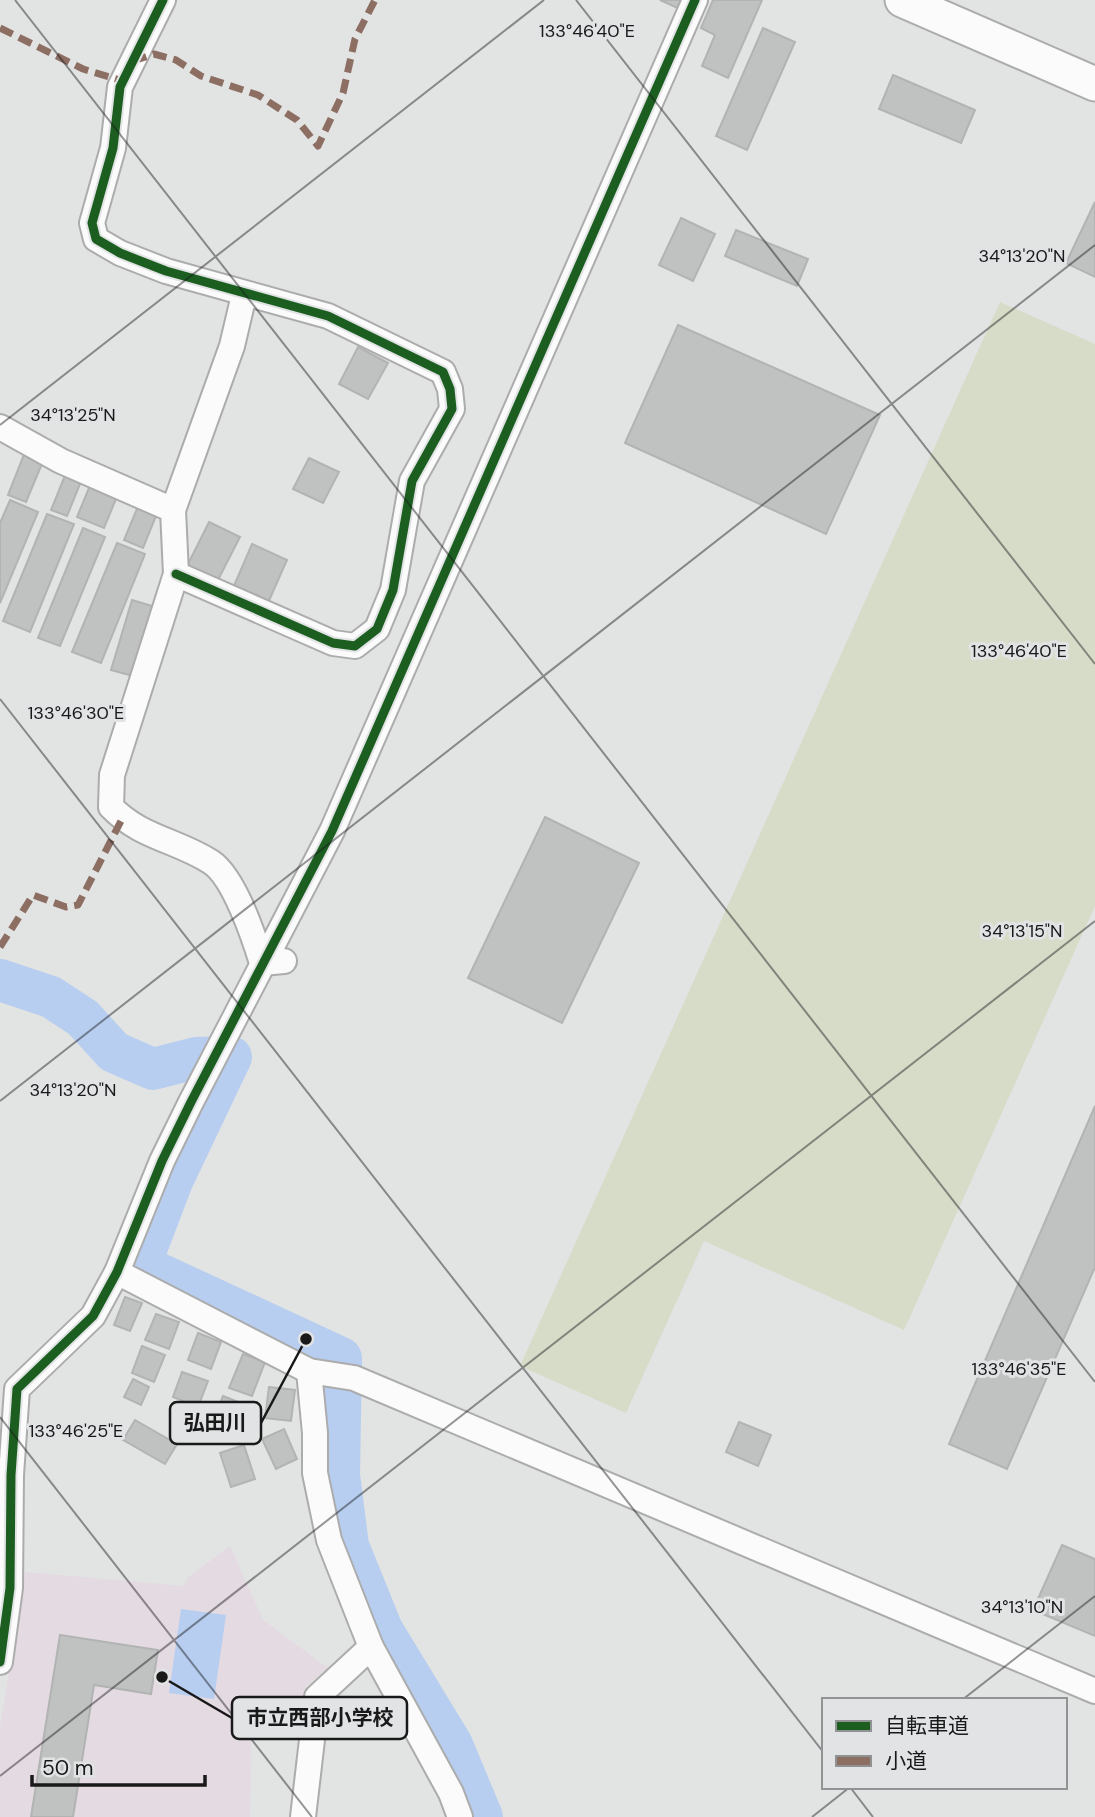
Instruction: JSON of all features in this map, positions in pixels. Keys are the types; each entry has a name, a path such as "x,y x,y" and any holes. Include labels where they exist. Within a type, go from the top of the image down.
{"street":[{"path":"163,0 120,87 113,148 92,223 96,239 120,253 166,271 244,295 328,316 443,372 450,389 452,409 412,481 393,590 377,629 355,646 333,643 176,574"},
{"path":"0,1662 10,1588 10,1475 17,1389 93,1317 117,1272 162,1161 273,962 695,0"},
{"path":"902,0 1095,84"},
{"path":"244,295 232,346 173,510 176,574 112,775 111,807 126,823 213,863 247,914 273,962"},
{"path":"0,427 61,461 173,510"},
{"path":"117,1272 316,1372 354,1378 1095,1691"},
{"path":"316,1372 315,1472 329,1540 371,1647 451,1793 460,1817"},
{"path":"303,1817 317,1697 371,1647"}],"shaded area":[{"path":"230,1546 263,1620 328,1668 306,1686 299,1732 251,1724 250,1817 0,1817 0,1728 25,1572 184,1586 187,1578"}],"green space":[{"path":"1000,302 1095,344 1095,906 904,1330 704,1241 626,1413 520,1366"}],"water":[{"path":"181,1609 226,1615 214,1699 169,1693"}],"building":[{"path":"660,0 686,0 682,10"},
{"path":"713,0 762,0 728,78 702,66 715,35 701,28"},
{"path":"763,28 795,42 747,150 716,136"},
{"path":"893,75 975,110 961,143 879,109"},
{"path":"1095,202 1095,277 1066,263"},
{"path":"681,218 715,234 693,281 659,265"},
{"path":"736,230 808,259 797,286 725,256"},
{"path":"678,325 880,415 826,534 625,443"},
{"path":"358,347 388,363 368,399 339,384"},
{"path":"25,452 44,459 26,502 8,495"},
{"path":"309,458 339,472 323,503 293,489"},
{"path":"66,473 82,479 67,516 51,510"},
{"path":"91,483 118,494 104,528 77,517"},
{"path":"10,500 38,512 0,603 0,523"},
{"path":"139,504 158,511 143,548 124,540"},
{"path":"47,514 74,524 30,632 3,621"},
{"path":"209,522 240,537 218,580 187,566"},
{"path":"83,528 105,537 60,646 38,638"},
{"path":"117,543 145,554 101,663 72,652"},
{"path":"252,544 287,560 268,603 233,588"},
{"path":"132,600 155,607 133,676 111,670"},
{"path":"545,817 639,863 562,1023 468,978"},
{"path":"1095,1106 1095,1267 1007,1469 949,1444"},
{"path":"125,1297 142,1303 130,1331 114,1325"},
{"path":"156,1314 179,1322 169,1349 145,1340"},
{"path":"198,1333 221,1342 211,1369 188,1360"},
{"path":"142,1346 165,1355 154,1382 132,1373"},
{"path":"243,1354 265,1362 252,1396 229,1388"},
{"path":"182,1372 208,1381 198,1407 173,1397"},
{"path":"133,1379 149,1387 141,1405 124,1397"},
{"path":"269,1387 295,1390 291,1421 265,1418"},
{"path":"223,1396 246,1405 233,1437 210,1429"},
{"path":"135,1420 177,1444 165,1464 123,1440"},
{"path":"739,1422 771,1435 758,1466 726,1452"},
{"path":"284,1429 297,1459 276,1469 262,1439"},
{"path":"244,1445 255,1479 231,1487 220,1453"},
{"path":"1062,1545 1095,1559 1095,1636 1033,1610"},
{"path":"60,1635 158,1650 151,1694 94,1685 73,1817 31,1817"}],"waterway":[{"path":"0,980 51,997 83,1018 114,1052 153,1069 196,1058 231,1057 172,1181 140,1265 341,1358 339,1475 348,1546 382,1630 452,1745 482,1817"}],"marked path":[{"path":"133,61 154,54 176,60 201,76 258,95 297,120 318,146 343,93 355,39 375,0"},
{"path":"0,28 83,69 123,81"},
{"path":"0,947 33,895 66,907 78,905 122,819"}],"cycle path":[{"path":"163,0 120,87 113,148 92,223 96,239 120,253 166,271 328,316 443,372 450,389 452,409 412,481 393,590 377,629 355,646 333,643 176,574"},
{"path":"0,1662 10,1588 11,1475 17,1389 93,1316 117,1272 162,1161 332,831 695,0"}],"place":[{"name":"弘田川","path":"306,1339"},
{"name":"市立西部小学校","path":"162,1677"}]}
